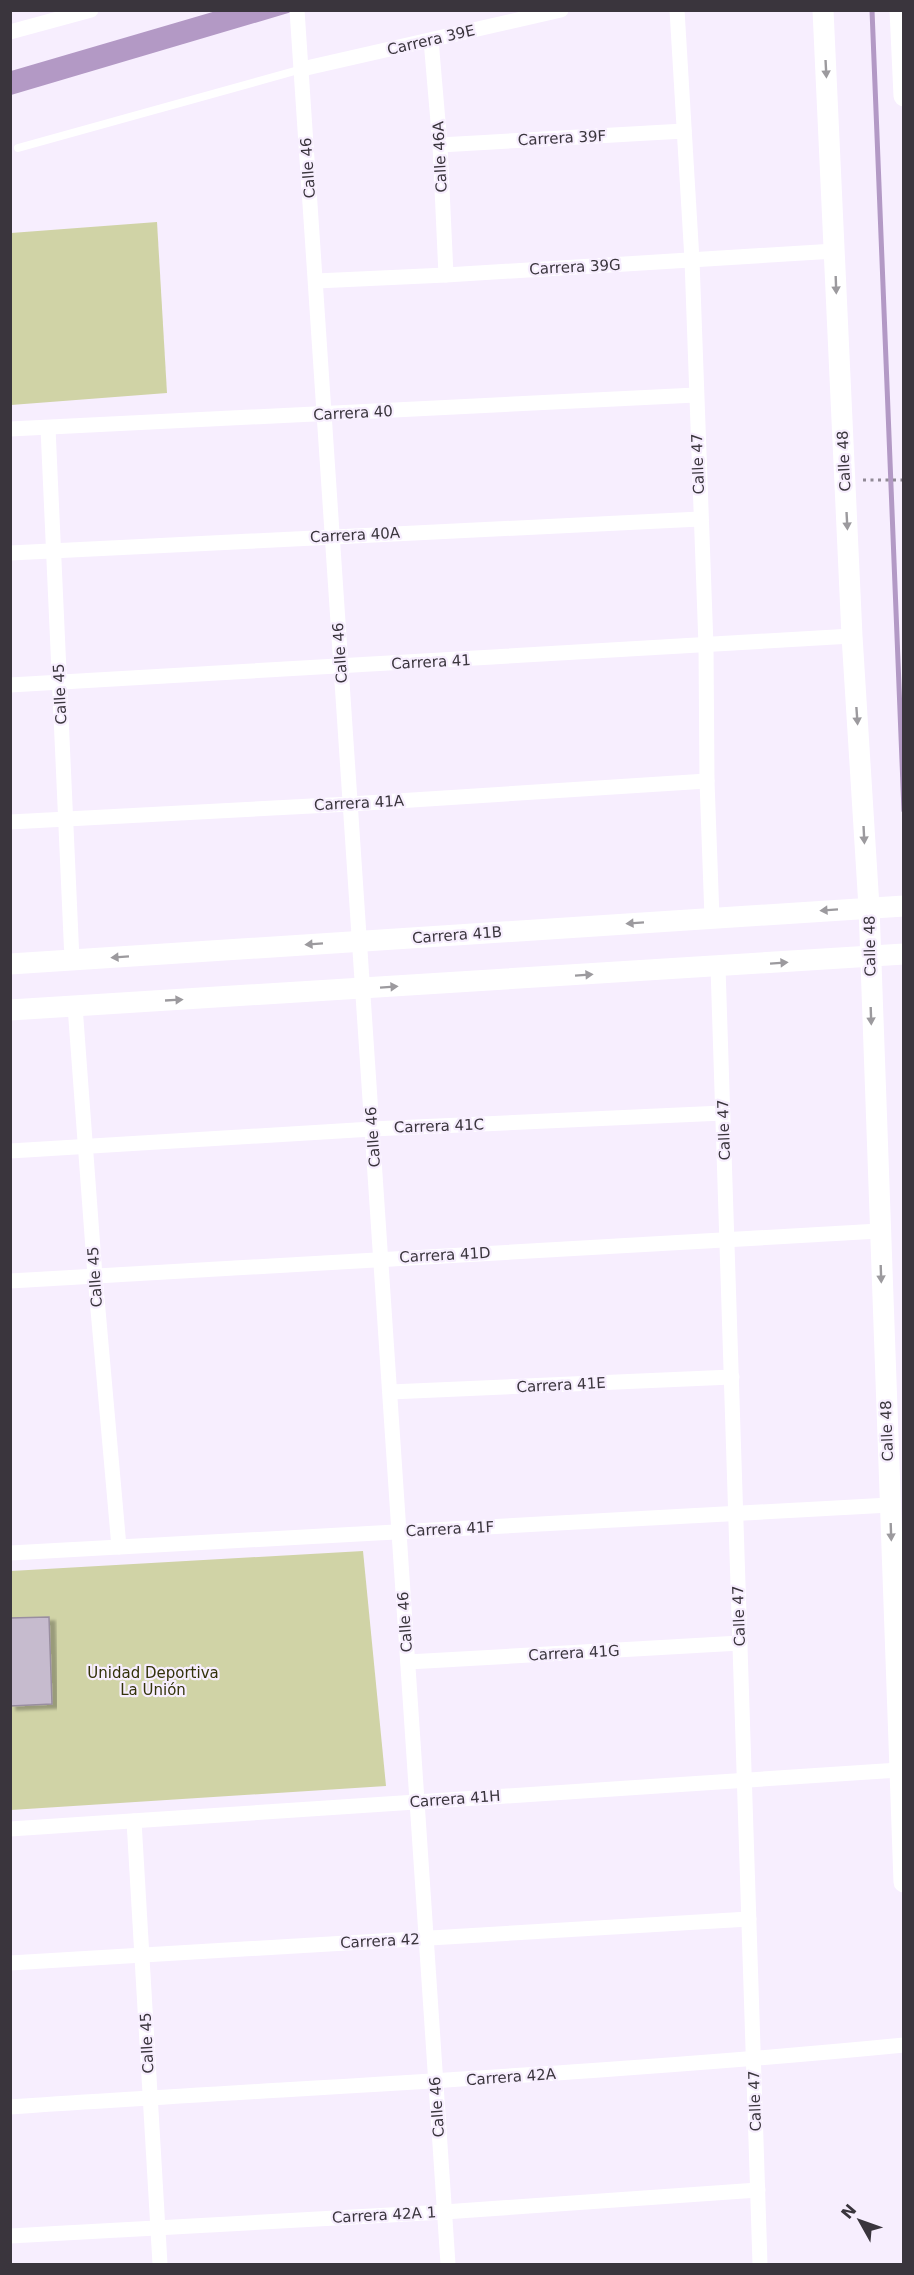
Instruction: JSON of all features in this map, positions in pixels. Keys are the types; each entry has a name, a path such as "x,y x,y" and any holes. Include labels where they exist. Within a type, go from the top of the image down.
{"street":[{"path":"10,32 91,10"},
{"name":"Calle 46","path":"297,10 448,2265"},
{"name":"Carrera 39E","path":"302,69 561,10"},
{"name":"Calle 47","path":"677,10 692,260 706,646 707,781 712,918"},
{"name":"Calle 48","path":"823,10 852,636 887,907 879,1231 903,1882"},
{"path":"901,13 903,96"},
{"name":"Calle 46A","path":"431,40 440,145 446,275"},
{"name":"Carrera 39F","path":"440,145 684,131"},
{"name":"Carrera 39G","path":"316,281 835,251"},
{"name":"Carrera 40","path":"10,429 696,395"},
{"name":"Calle 45","path":"48,428 72,960"},
{"name":"Carrera 40A","path":"10,553 700,519"},
{"name":"Carrera 41","path":"10,685 852,636"},
{"name":"Carrera 41A","path":"10,822 350,804 707,781"},
{"name":"Carrera 41B","path":"10,964 887,907"},
{"path":"10,1010 887,956"},
{"name":"Calle 47","path":"718,967 760,2265"},
{"name":"Calle 45","path":"75,1006 95,1276 119,1546"},
{"name":"Carrera 41C","path":"10,1151 372,1129 723,1113"},
{"name":"Carrera 41D","path":"10,1281 879,1231"},
{"name":"Carrera 41E","path":"390,1392 732,1377"},
{"name":"Carrera 41F","path":"10,1553 890,1505"},
{"name":"Carrera 41G","path":"408,1662 740,1643"},
{"name":"Carrera 41H","path":"10,1829 899,1770"},
{"name":"Calle 45","path":"134,1821 160,2265"},
{"name":"Carrera 42","path":"10,1963 749,1919"},
{"name":"Carrera 42A","path":"10,2107 436,2082 753,2059 903,2045"},
{"name":"Carrera 42A 1","path":"10,2236 444,2212 758,2190"}],"lane":[{"path":"18,147 302,69"}],"path":[{"path":"875,480 903,480"}],"green space":[{"path":"157,222 167,393 11,405 11,233"},
{"name":"Unidad Deportiva La Unión","path":"363,1551 386,1786 11,1810 11,1571"}],"shaded area":[{"path":"216,11 295,11 11,95 11,71"}],"building":[{"path":"49,1617 52,1704 10,1706 10,1618"}],"waterway":[{"path":"872,10 904,811"}]}
